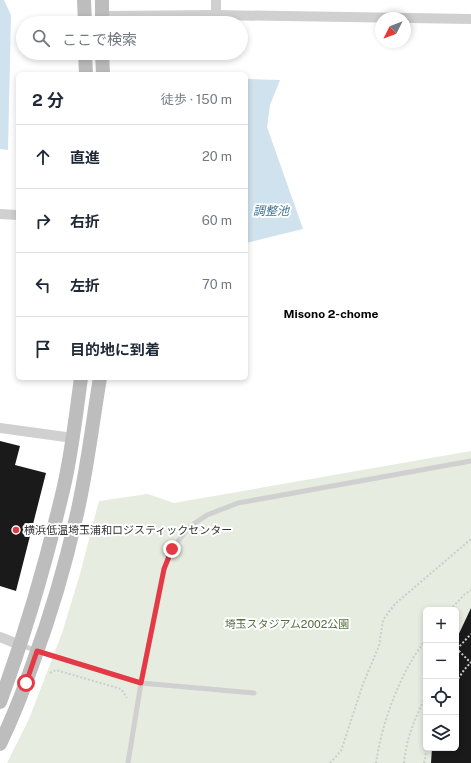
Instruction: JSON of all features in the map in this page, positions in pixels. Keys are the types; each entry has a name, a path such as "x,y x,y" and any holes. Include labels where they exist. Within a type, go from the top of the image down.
{"street":[{"path":"84,0 85,16"},
{"path":"102,0 102,16"},
{"path":"216,0 216,15"},
{"path":"193,16 216,15 471,19"},
{"path":"85,60 86,72"},
{"path":"102,60 103,72"},
{"path":"0,214 16,216"},
{"path":"0,702 20,645 48,553 73,438 81,380"},
{"path":"0,744 11,721 52,608 76,517 100,380"},
{"path":"0,428 73,438"},
{"path":"0,638 20,645"}],"lane":[{"path":"128,763 141,683 164,569 172,549 189,527 207,515 238,503 471,461"},
{"path":"20,645 141,683 254,693"}],"path":[{"path":"330,763 341,751 363,684 379,646 383,620 395,604 471,539"},
{"path":"453,607 471,590"},
{"path":"459,646 471,634"},
{"path":"376,763 378,745 393,697 412,660 423,643"},
{"path":"458,679 471,662 459,652"},
{"path":"50,673 56,670 121,689 127,698"},
{"path":"404,763 405,748 415,717 423,702"},
{"path":"424,763 426,751"}],"green space":[{"name":"埼玉スタジアム2002公園","path":"471,451 471,763 7,763 29,719 62,633 80,574 99,501 148,494 174,503"}],"water":[{"path":"0,0 4,0 11,15 8,150 0,149"},
{"name":"調整池","path":"248,79 280,80 270,105 267,127 303,229 248,243"}],"building":[{"name":"横浜低温埼玉浦和ロジスティックセンター","path":"0,441 20,446 15,465 46,473 16,591 0,586"},
{"path":"471,608 471,763 431,763 432,751 459,751 459,634"}],"place":[{"name":"横浜低温埼玉浦和ロジスティックセンター","path":"16,530"}],"district":[{"name":"Misono 2-chome","path":"331,314"}],"route":[{"path":"26,683 37,651 141,683 164,569 172,549"}]}
